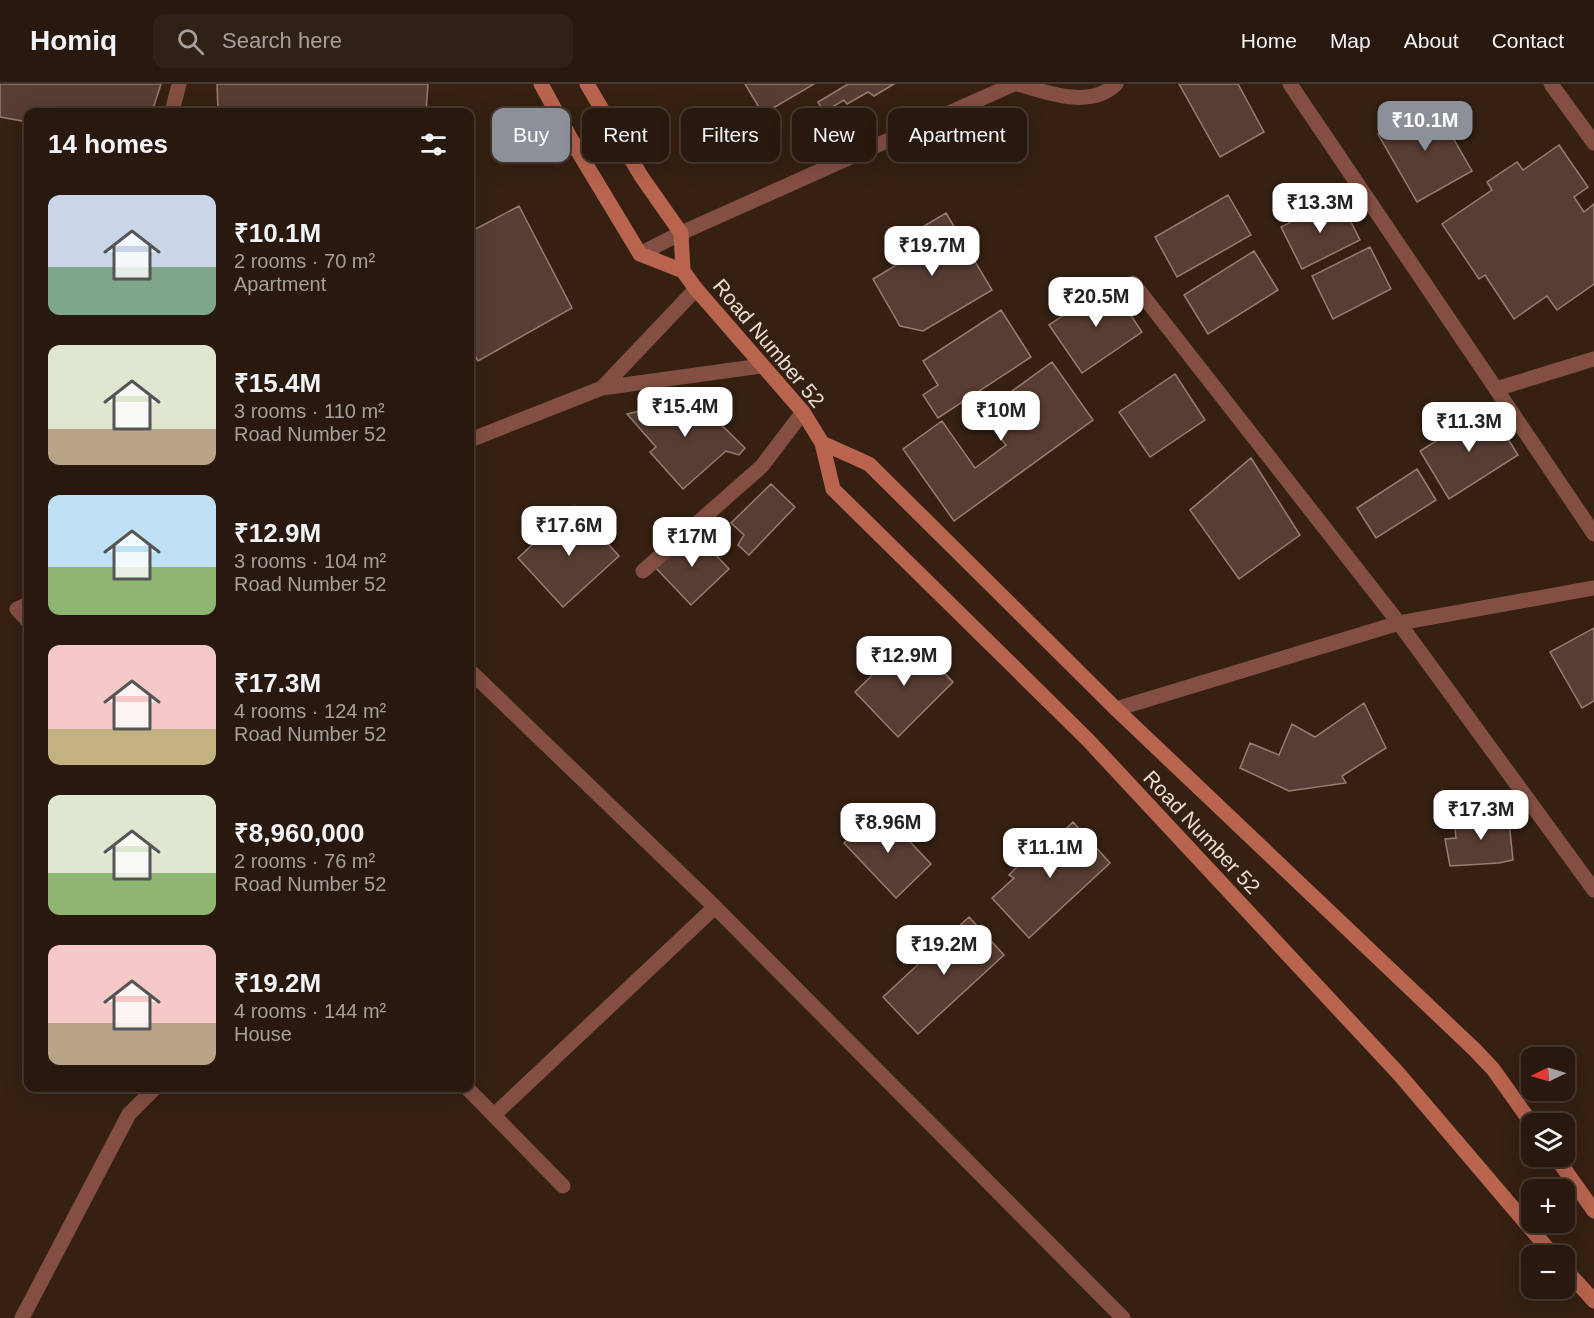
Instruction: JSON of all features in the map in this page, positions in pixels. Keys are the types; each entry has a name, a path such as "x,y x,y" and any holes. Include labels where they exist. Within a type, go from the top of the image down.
{"main road":[{"path":"541,84 576,148 640,254"},
{"path":"587,84 641,177 681,233"},
{"name":"Road Number 52","path":"681,233 683,271"},
{"name":"Road Number 52","path":"640,254 683,271 761,366 803,412 822,443 833,489 1096,749 1400,1074 1545,1245"},
{"name":"Road Number 52","path":"822,443 869,464 1116,709 1475,1050 1524,1113"},
{"path":"1563,1167 1594,1211"},
{"path":"1575,1280 1594,1301"}],"street":[{"path":"173,108 179,84"},
{"path":"640,254 681,233 1016,84 1049,93 1082,98 1110,90 1116,84"},
{"path":"1290,84 1594,534"},
{"path":"1551,84 1594,143"},
{"path":"1133,283 1399,623 1594,890"},
{"path":"602,388 696,289"},
{"path":"1496,388 1594,359"},
{"path":"474,438 602,388 761,366"},
{"path":"643,571 762,466 803,412"},
{"path":"1116,709 1399,623 1594,588"},
{"path":"24,606 17,609 24,617"},
{"path":"474,676 715,907 1123,1318"},
{"path":"494,1115 715,907"},
{"path":"22,1318 129,1114 151,1092"},
{"path":"471,1092 563,1186"}],"building":[{"path":"0,84 161,84 153,108 24,108 24,121 0,117"},
{"path":"217,84 428,84 426,108 218,108"},
{"path":"745,84 814,84 773,108 759,108"},
{"path":"848,84 894,84 874,96 868,92 847,104 844,100 831,108 822,108 818,102"},
{"path":"1179,84 1238,84 1264,132 1220,157"},
{"path":"1433,103 1472,171 1417,202 1378,134"},
{"path":"1559,145 1588,187 1574,197 1584,212 1594,204 1594,284 1557,310 1547,296 1514,319 1485,275 1479,279 1442,224 1492,190 1487,182 1517,162 1523,170"},
{"path":"1228,195 1251,235 1177,277 1155,237"},
{"path":"1339,198 1360,240 1302,269 1281,227"},
{"path":"519,206 572,308 478,361 474,354 474,230"},
{"path":"946,213 992,290 923,331 900,326 873,279 908,258 899,241"},
{"path":"1370,247 1391,289 1333,319 1312,276"},
{"path":"1254,251 1278,290 1208,334 1184,295"},
{"path":"1110,284 1142,332 1082,373 1049,325"},
{"path":"1001,310 1031,357 938,418 923,395 938,385 923,361"},
{"path":"1052,362 1093,420 954,521 903,449 942,421 975,468 1006,445 982,413"},
{"path":"1175,374 1205,420 1150,457 1119,412"},
{"path":"694,398 745,448 739,455 726,451 683,489 650,452 656,447 627,414"},
{"path":"1489,408 1518,455 1449,499 1420,451"},
{"path":"1251,458 1300,535 1239,579 1190,510"},
{"path":"1417,469 1436,500 1376,538 1357,508"},
{"path":"771,484 795,507 749,555 738,545 744,535 731,523"},
{"path":"574,506 619,556 563,607 518,558"},
{"path":"693,531 729,569 691,605 655,567"},
{"path":"1594,628 1594,701 1582,708 1550,652"},
{"path":"910,638 953,682 898,737 855,692"},
{"path":"1364,703 1386,748 1342,776 1346,783 1289,791 1240,768 1250,743 1279,755 1292,724 1315,737"},
{"path":"880,810 931,864 896,898 844,843"},
{"path":"1508,812 1513,860 1450,866 1445,839 1456,838 1454,819"},
{"path":"1073,822 1110,863 1029,938 992,898 1014,878 1009,875 1039,844 1047,847"},
{"path":"969,917 1004,955 918,1034 883,997"}]}
